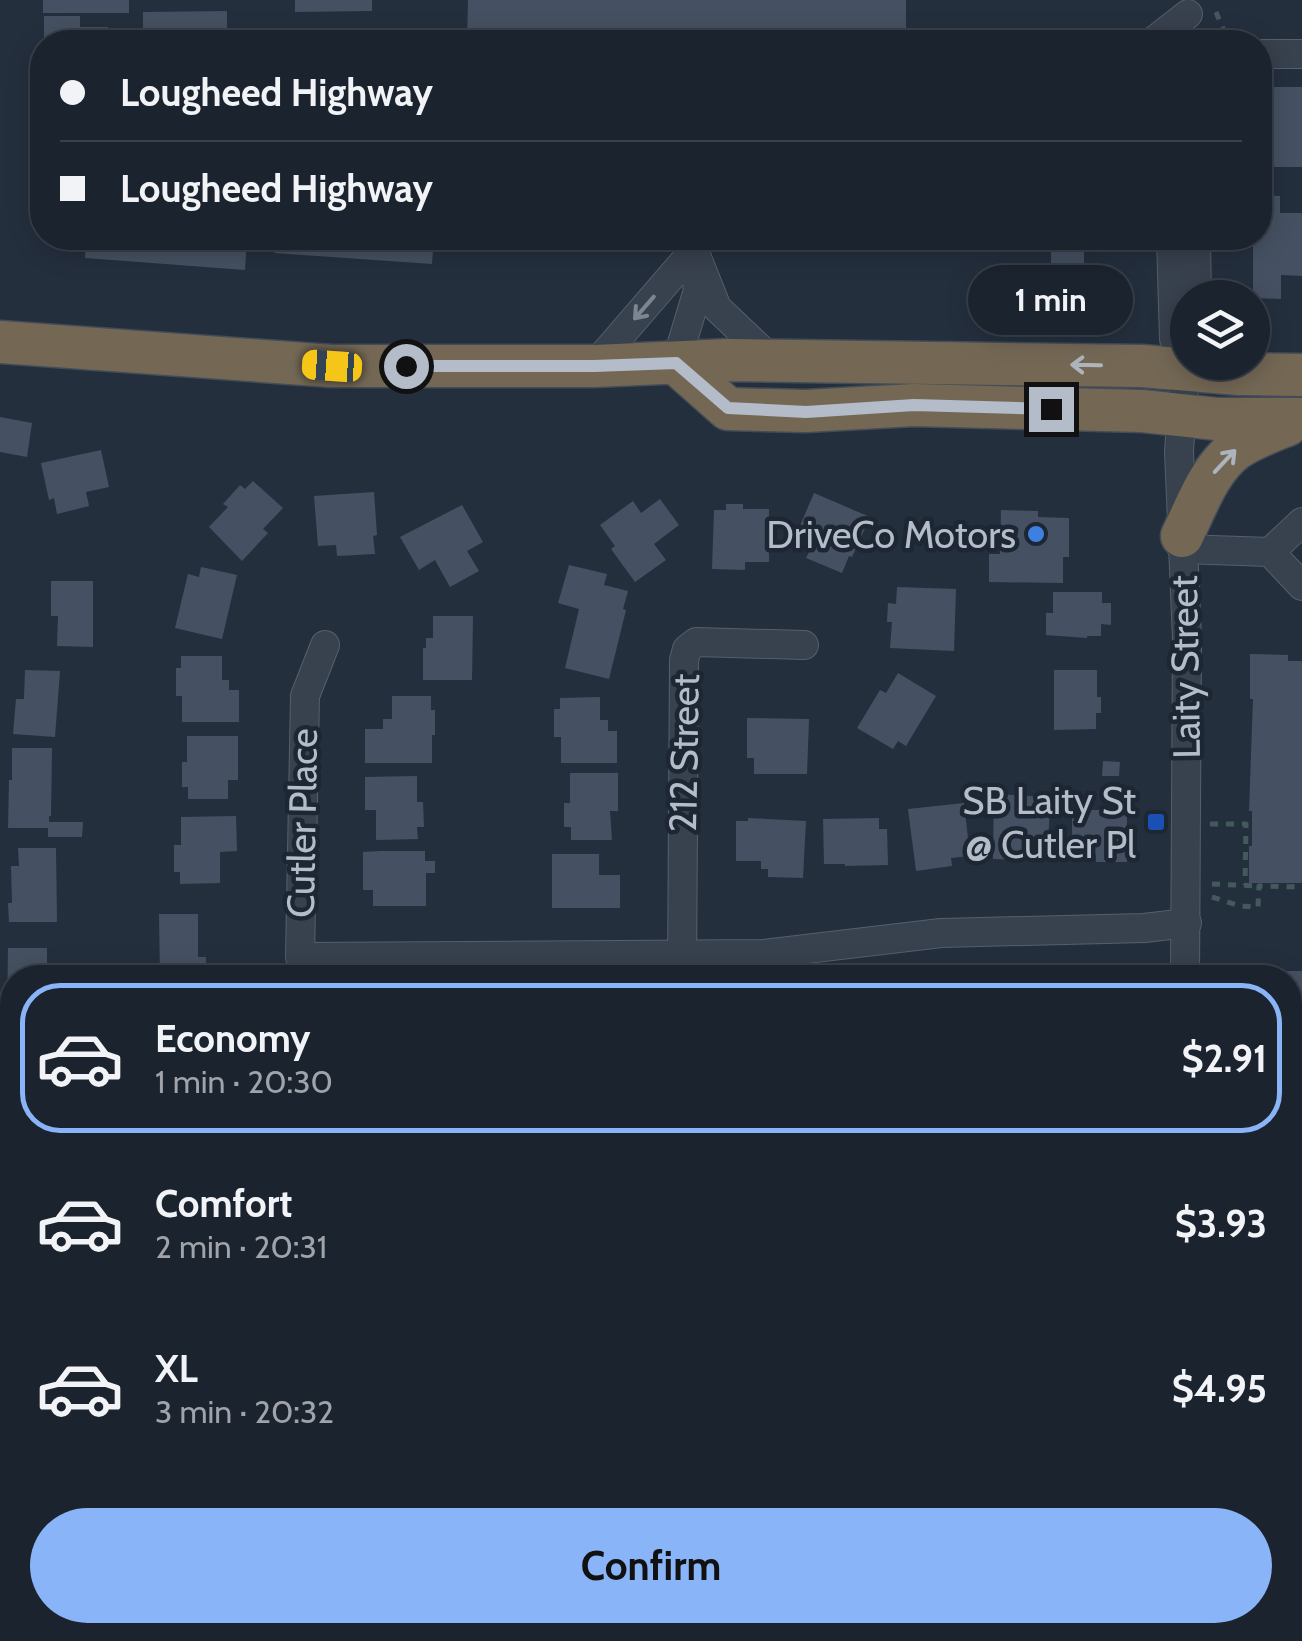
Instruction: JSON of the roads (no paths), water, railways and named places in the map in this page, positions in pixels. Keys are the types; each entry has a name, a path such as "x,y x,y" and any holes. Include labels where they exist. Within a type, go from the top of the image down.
{"highway":[{"path":"0,342 332,366 594,366 772,360 1142,366 1170,361"},
{"path":"676,363 728,408 806,412 914,405 1129,410 1301,420"},
{"path":"1270,374 1302,375"},
{"path":"1182,543 1212,476 1232,452 1259,436 1301,420"}],"street":[{"path":"1167,30 1197,6"},
{"path":"1190,30 1197,6"},
{"path":"1272,54 1302,54"},
{"path":"694,250 717,308 772,360"},
{"path":"676,363 698,290 694,250"},
{"path":"594,366 694,250"},
{"name":"Laity Street","path":"1172,250 1173,280"},
{"path":"1196,250 1197,280"},
{"name":"Laity Street","path":"1183,380 1179,476 1187,639 1185,965"},
{"path":"1270,552 1302,522"},
{"path":"1182,543 1270,552 1302,586"},
{"name":"212 Street","path":"682,965 687,649 696,642 804,645"},
{"name":"Cutler Place","path":"325,645 304,696 300,957 640,965"},
{"name":"Cutler Place","path":"689,965 986,930 1144,928 1186,923"}],"place":[{"name":"DriveCo Motors","path":"1036,534"},
{"name":"SB Laity St @ Cutler Pl","path":"1156,822"}]}
